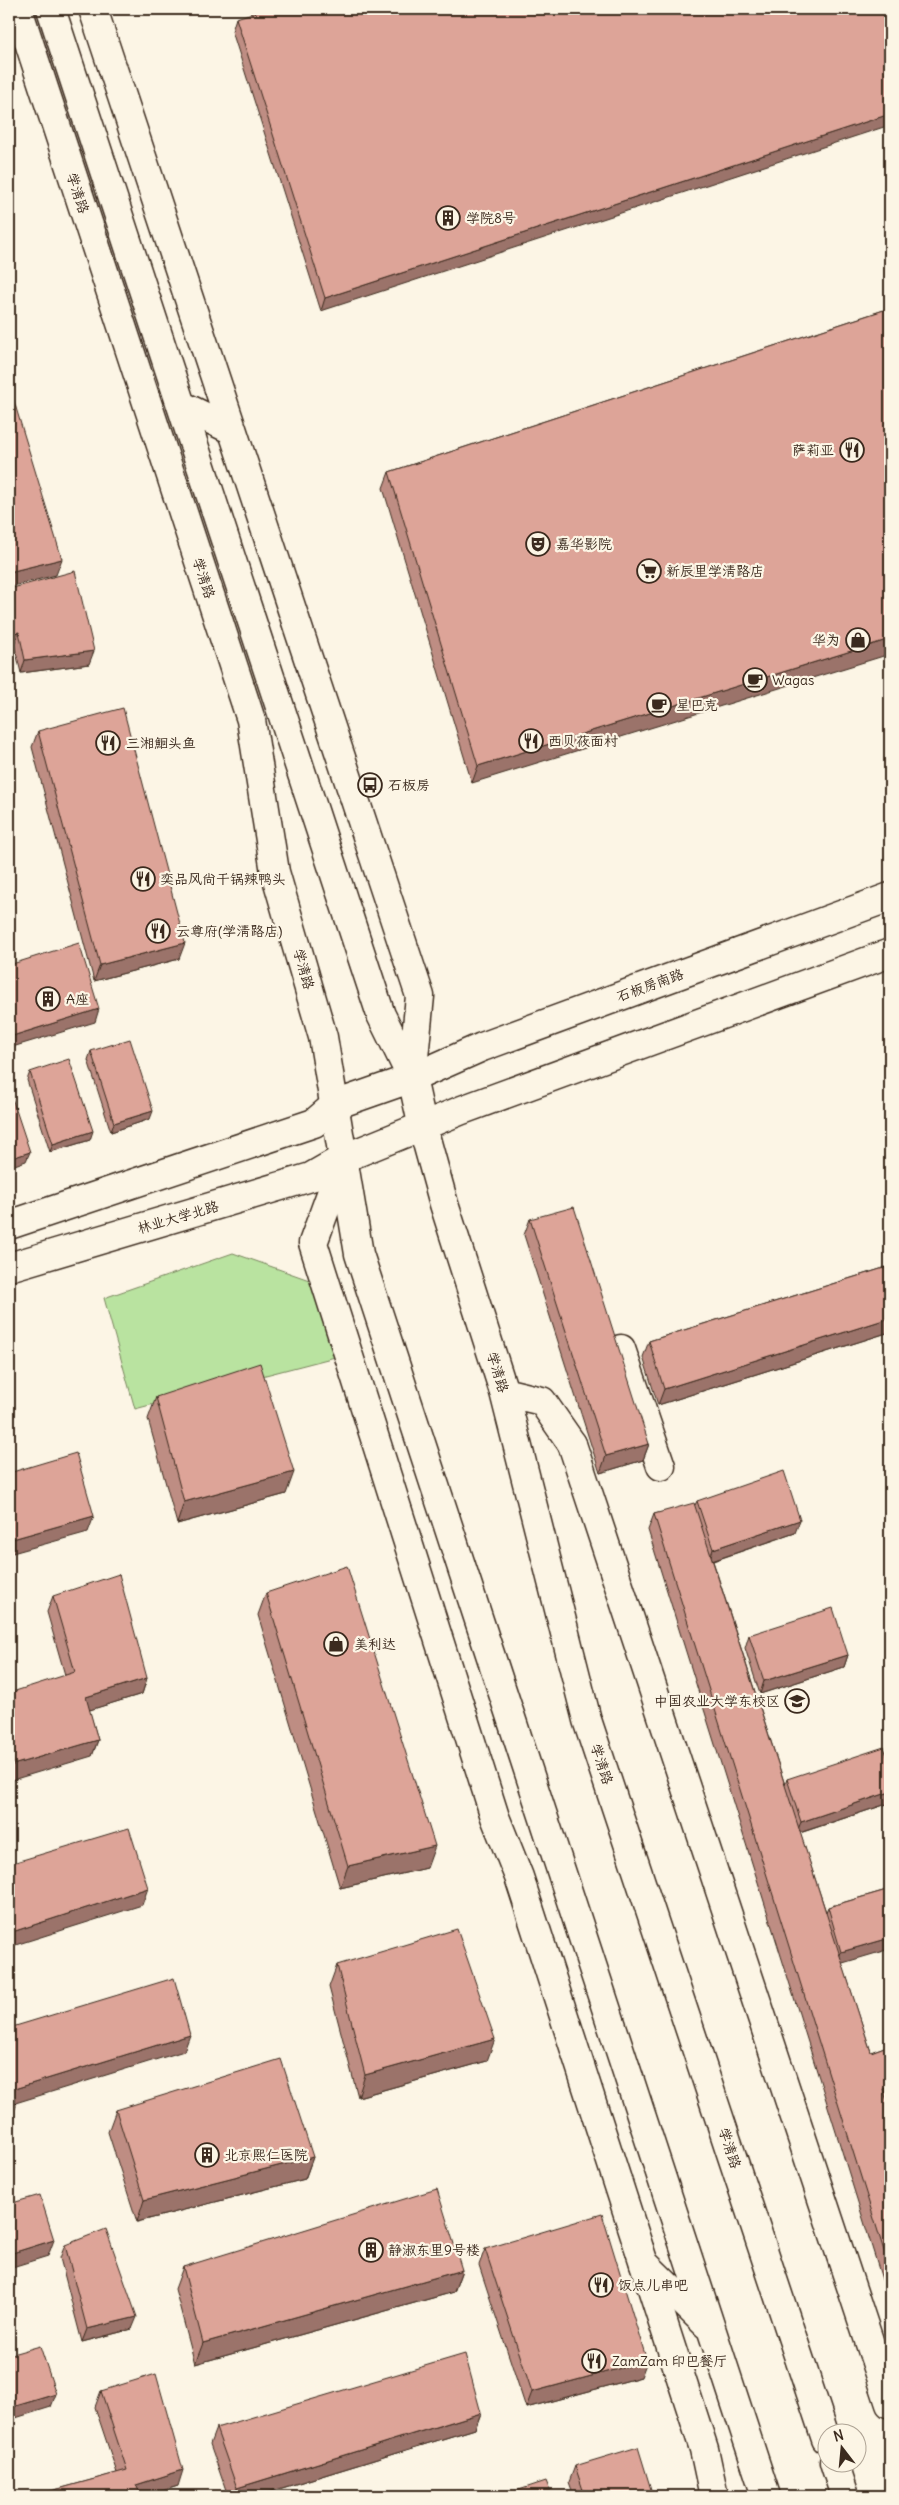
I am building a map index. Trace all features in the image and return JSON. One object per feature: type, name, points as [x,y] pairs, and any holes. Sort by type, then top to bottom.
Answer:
[{"type":"main road","name":"学清路","points":[[18,9],[251,720],[275,872],[323,1037],[359,1254],[766,2496]]},
{"type":"main road","name":"学清路","points":[[51,9],[183,406],[381,1014],[412,1078],[423,1128],[504,1392],[587,1720],[820,2422]]},
{"type":"main road","name":"学清路","points":[[93,9],[420,996],[412,1078]]},
{"type":"main road","points":[[183,406],[232,430]]},
{"type":"main road","name":"石板房南路","points":[[335,1105],[412,1078],[492,1044],[890,897]]},
{"type":"main road","points":[[423,1128],[462,1110],[890,953]]},
{"type":"main road","points":[[9,1225],[314,1123],[335,1105]]},
{"type":"main road","name":"林业大学北路","points":[[9,1267],[311,1177],[344,1158],[423,1128]]},
{"type":"main road","name":"学清路","points":[[344,1158],[313,1244],[495,1817],[519,1877],[704,2449],[714,2496]]},
{"type":"main road","points":[[622,1349],[660,1466]]},
{"type":"main road","points":[[504,1392],[542,1401],[572,1444],[890,2404]]},
{"type":"main road","points":[[644,2263],[710,2328]]},
{"type":"main road","points":[[838,2472],[846,2496]]},
{"type":"green space","points":[[233,1253],[312,1281],[339,1356],[135,1409],[104,1298]]},
{"type":"building","name":"学院8号","points":[[266,9],[890,9],[890,114],[325,298],[236,18]]},
{"type":"building","name":"新辰里学清路店","points":[[890,308],[890,639],[478,766],[389,472]]},
{"type":"building","points":[[9,385],[62,559],[9,572]]},
{"type":"building","points":[[75,571],[94,651],[25,660],[19,632],[9,634],[9,589]]},
{"type":"building","points":[[123,708],[185,943],[100,965],[38,731]]},
{"type":"building","name":"A座","points":[[79,943],[99,1009],[9,1037],[9,965]]},
{"type":"building","points":[[130,1039],[153,1111],[114,1123],[91,1051]]},
{"type":"building","points":[[69,1059],[93,1131],[53,1144],[30,1072]]},
{"type":"building","points":[[9,1089],[30,1152],[9,1159]]},
{"type":"building","points":[[574,1207],[649,1444],[606,1456],[530,1219]]},
{"type":"building","points":[[890,1266],[890,1318],[664,1389],[649,1341]]},
{"type":"building","points":[[260,1363],[294,1472],[184,1502],[156,1397]]},
{"type":"building","points":[[76,1453],[94,1516],[9,1540],[9,1473]]},
{"type":"building","points":[[784,1471],[800,1520],[713,1549],[697,1501]]},
{"type":"building","points":[[694,1503],[871,2052],[890,2045],[890,2087],[883,2089],[890,2110],[890,2270],[654,1514]]},
{"type":"building","points":[[347,1566],[435,1846],[348,1866],[266,1593]]},
{"type":"building","points":[[119,1574],[147,1678],[86,1697],[98,1740],[9,1766],[9,1693],[75,1672],[53,1596]]},
{"type":"building","points":[[833,1608],[848,1655],[764,1681],[749,1635]]},
{"type":"building","points":[[884,1747],[890,1765],[890,1792],[801,1822],[787,1779]]},
{"type":"building","points":[[129,1828],[148,1888],[9,1933],[9,1864]]},
{"type":"building","points":[[890,1889],[890,1938],[841,1952],[828,1907]]},
{"type":"building","points":[[457,1929],[495,2039],[365,2075],[337,1965]]},
{"type":"building","points":[[174,1978],[190,2035],[11,2090],[16,2106],[9,2108],[9,2028]]},
{"type":"building","name":"北京熙仁医院","points":[[281,2059],[313,2157],[144,2200],[116,2110]]},
{"type":"building","name":"静淑东里9号楼","points":[[437,2189],[462,2270],[203,2343],[183,2267]]},
{"type":"building","points":[[40,2195],[54,2240],[9,2254],[9,2204]]},
{"type":"building","points":[[602,2214],[647,2361],[532,2392],[485,2249]]},
{"type":"building","points":[[106,2229],[137,2317],[87,2329],[65,2245]]},
{"type":"building","points":[[40,2346],[56,2394],[9,2408],[9,2355]]},
{"type":"building","points":[[465,2354],[481,2413],[237,2488],[216,2428]]},
{"type":"building","points":[[156,2374],[183,2470],[136,2485],[142,2496],[33,2496],[127,2470],[101,2391]]},
{"type":"building","points":[[638,2447],[653,2496],[585,2496],[575,2466]]},
{"type":"building","points":[[546,2481],[552,2496],[501,2496]]},
{"type":"place","name":"学院8号","points":[[448,218]]},
{"type":"place","name":"萨莉亚","points":[[852,450]]},
{"type":"place","name":"嘉华影院","points":[[538,544]]},
{"type":"place","name":"新辰里学清路店","points":[[649,571]]},
{"type":"place","name":"华为","points":[[858,640]]},
{"type":"place","name":"Wagas","points":[[755,680]]},
{"type":"place","name":"星巴克","points":[[659,705]]},
{"type":"place","name":"西贝莜面村","points":[[531,741]]},
{"type":"place","name":"三湘鮰头鱼","points":[[108,743]]},
{"type":"place","name":"石板房","points":[[370,785]]},
{"type":"place","name":"奕品风尚干锅辣鸭头","points":[[143,879]]},
{"type":"place","name":"云尊府(学清路店)","points":[[158,931]]},
{"type":"place","name":"A座","points":[[48,999]]},
{"type":"place","name":"美利达","points":[[336,1644]]},
{"type":"place","name":"中国农业大学东校区","points":[[797,1701]]},
{"type":"place","name":"北京熙仁医院","points":[[207,2155]]},
{"type":"place","name":"静淑东里9号楼","points":[[371,2250]]},
{"type":"place","name":"饭点儿串吧","points":[[601,2285]]},
{"type":"place","name":"ZamZam 印巴餐厅","points":[[594,2361]]}]
